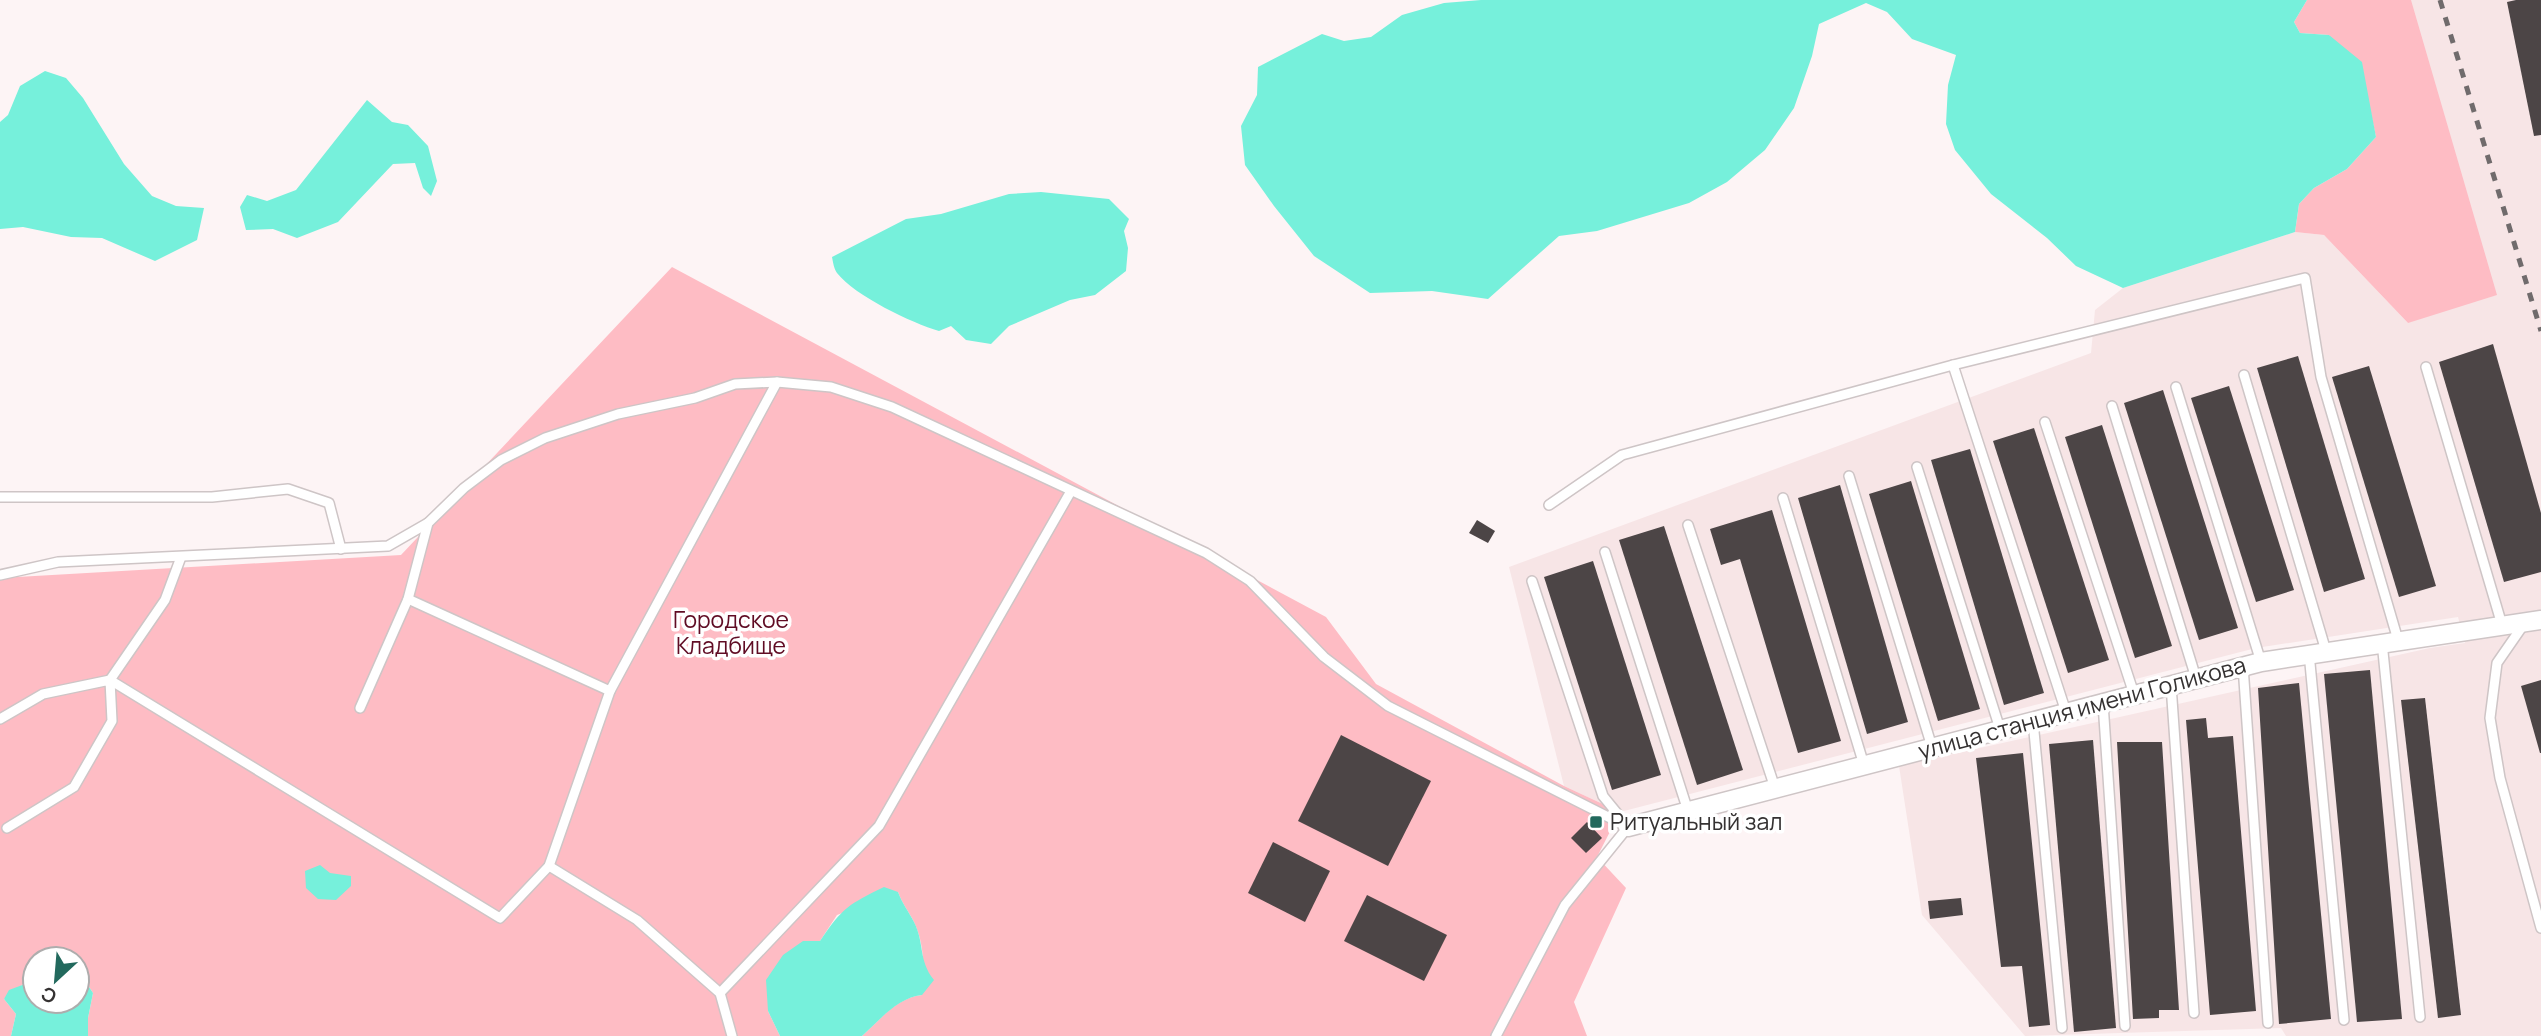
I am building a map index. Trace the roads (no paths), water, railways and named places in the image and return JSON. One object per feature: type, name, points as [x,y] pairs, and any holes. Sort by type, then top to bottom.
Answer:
[{"type":"street","name":"улица станция имени Голикова","points":[[1628,827],[2243,666],[2317,652],[2533,621]]},
{"type":"lane","points":[[1549,505],[1622,455],[1953,365],[2305,278],[2320,377],[2390,641],[2420,1017]]},
{"type":"lane","points":[[1953,365],[2066,712]]},
{"type":"lane","points":[[2426,367],[2502,625]]},
{"type":"lane","points":[[2244,375],[2317,652],[2344,1020]]},
{"type":"lane","points":[[0,719],[43,694],[110,680],[500,918],[550,866],[610,691],[777,382]]},
{"type":"lane","points":[[0,575],[58,562],[388,546],[428,523],[464,488],[501,460],[545,438],[618,414],[695,398],[735,384],[777,382],[831,387],[892,407],[1206,553],[1250,581],[1324,657],[1388,706],[1628,827]]},
{"type":"lane","points":[[2176,387],[2261,662]]},
{"type":"lane","points":[[2112,406],[2196,678]]},
{"type":"lane","points":[[2045,422],[2134,694]]},
{"type":"lane","points":[[1917,467],[2000,730]]},
{"type":"lane","points":[[1849,476],[1932,747]]},
{"type":"lane","points":[[0,497],[212,497],[288,489],[329,503],[341,549]]},
{"type":"lane","points":[[720,993],[879,826],[1072,491]]},
{"type":"lane","points":[[1783,498],[1864,765]]},
{"type":"lane","points":[[360,708],[408,599],[428,523]]},
{"type":"lane","points":[[1688,525],[1774,788]]},
{"type":"lane","points":[[1605,552],[1688,811]]},
{"type":"lane","points":[[8,828],[74,787],[112,721],[110,680],[165,600],[181,556]]},
{"type":"lane","points":[[1532,581],[1603,796],[1628,827]]},
{"type":"lane","points":[[408,599],[610,691]]},
{"type":"lane","points":[[2533,621],[2497,663],[2490,718],[2500,778],[2541,928]]},
{"type":"lane","points":[[2243,666],[2268,1023]]},
{"type":"lane","points":[[2171,685],[2194,1013]]},
{"type":"lane","points":[[2103,703],[2125,1026]]},
{"type":"lane","points":[[2034,721],[2062,1028]]},
{"type":"lane","points":[[1496,1036],[1565,905],[1628,827]]},
{"type":"lane","points":[[550,866],[636,920],[720,993],[732,1036]]},
{"type":"railway","points":[[2440,0],[2541,331]]},
{"type":"place","name":"Ритуальный зал","points":[[1596,822]]},
{"type":"park label","name":"Городское Кладбище","points":[[731,633]]}]
